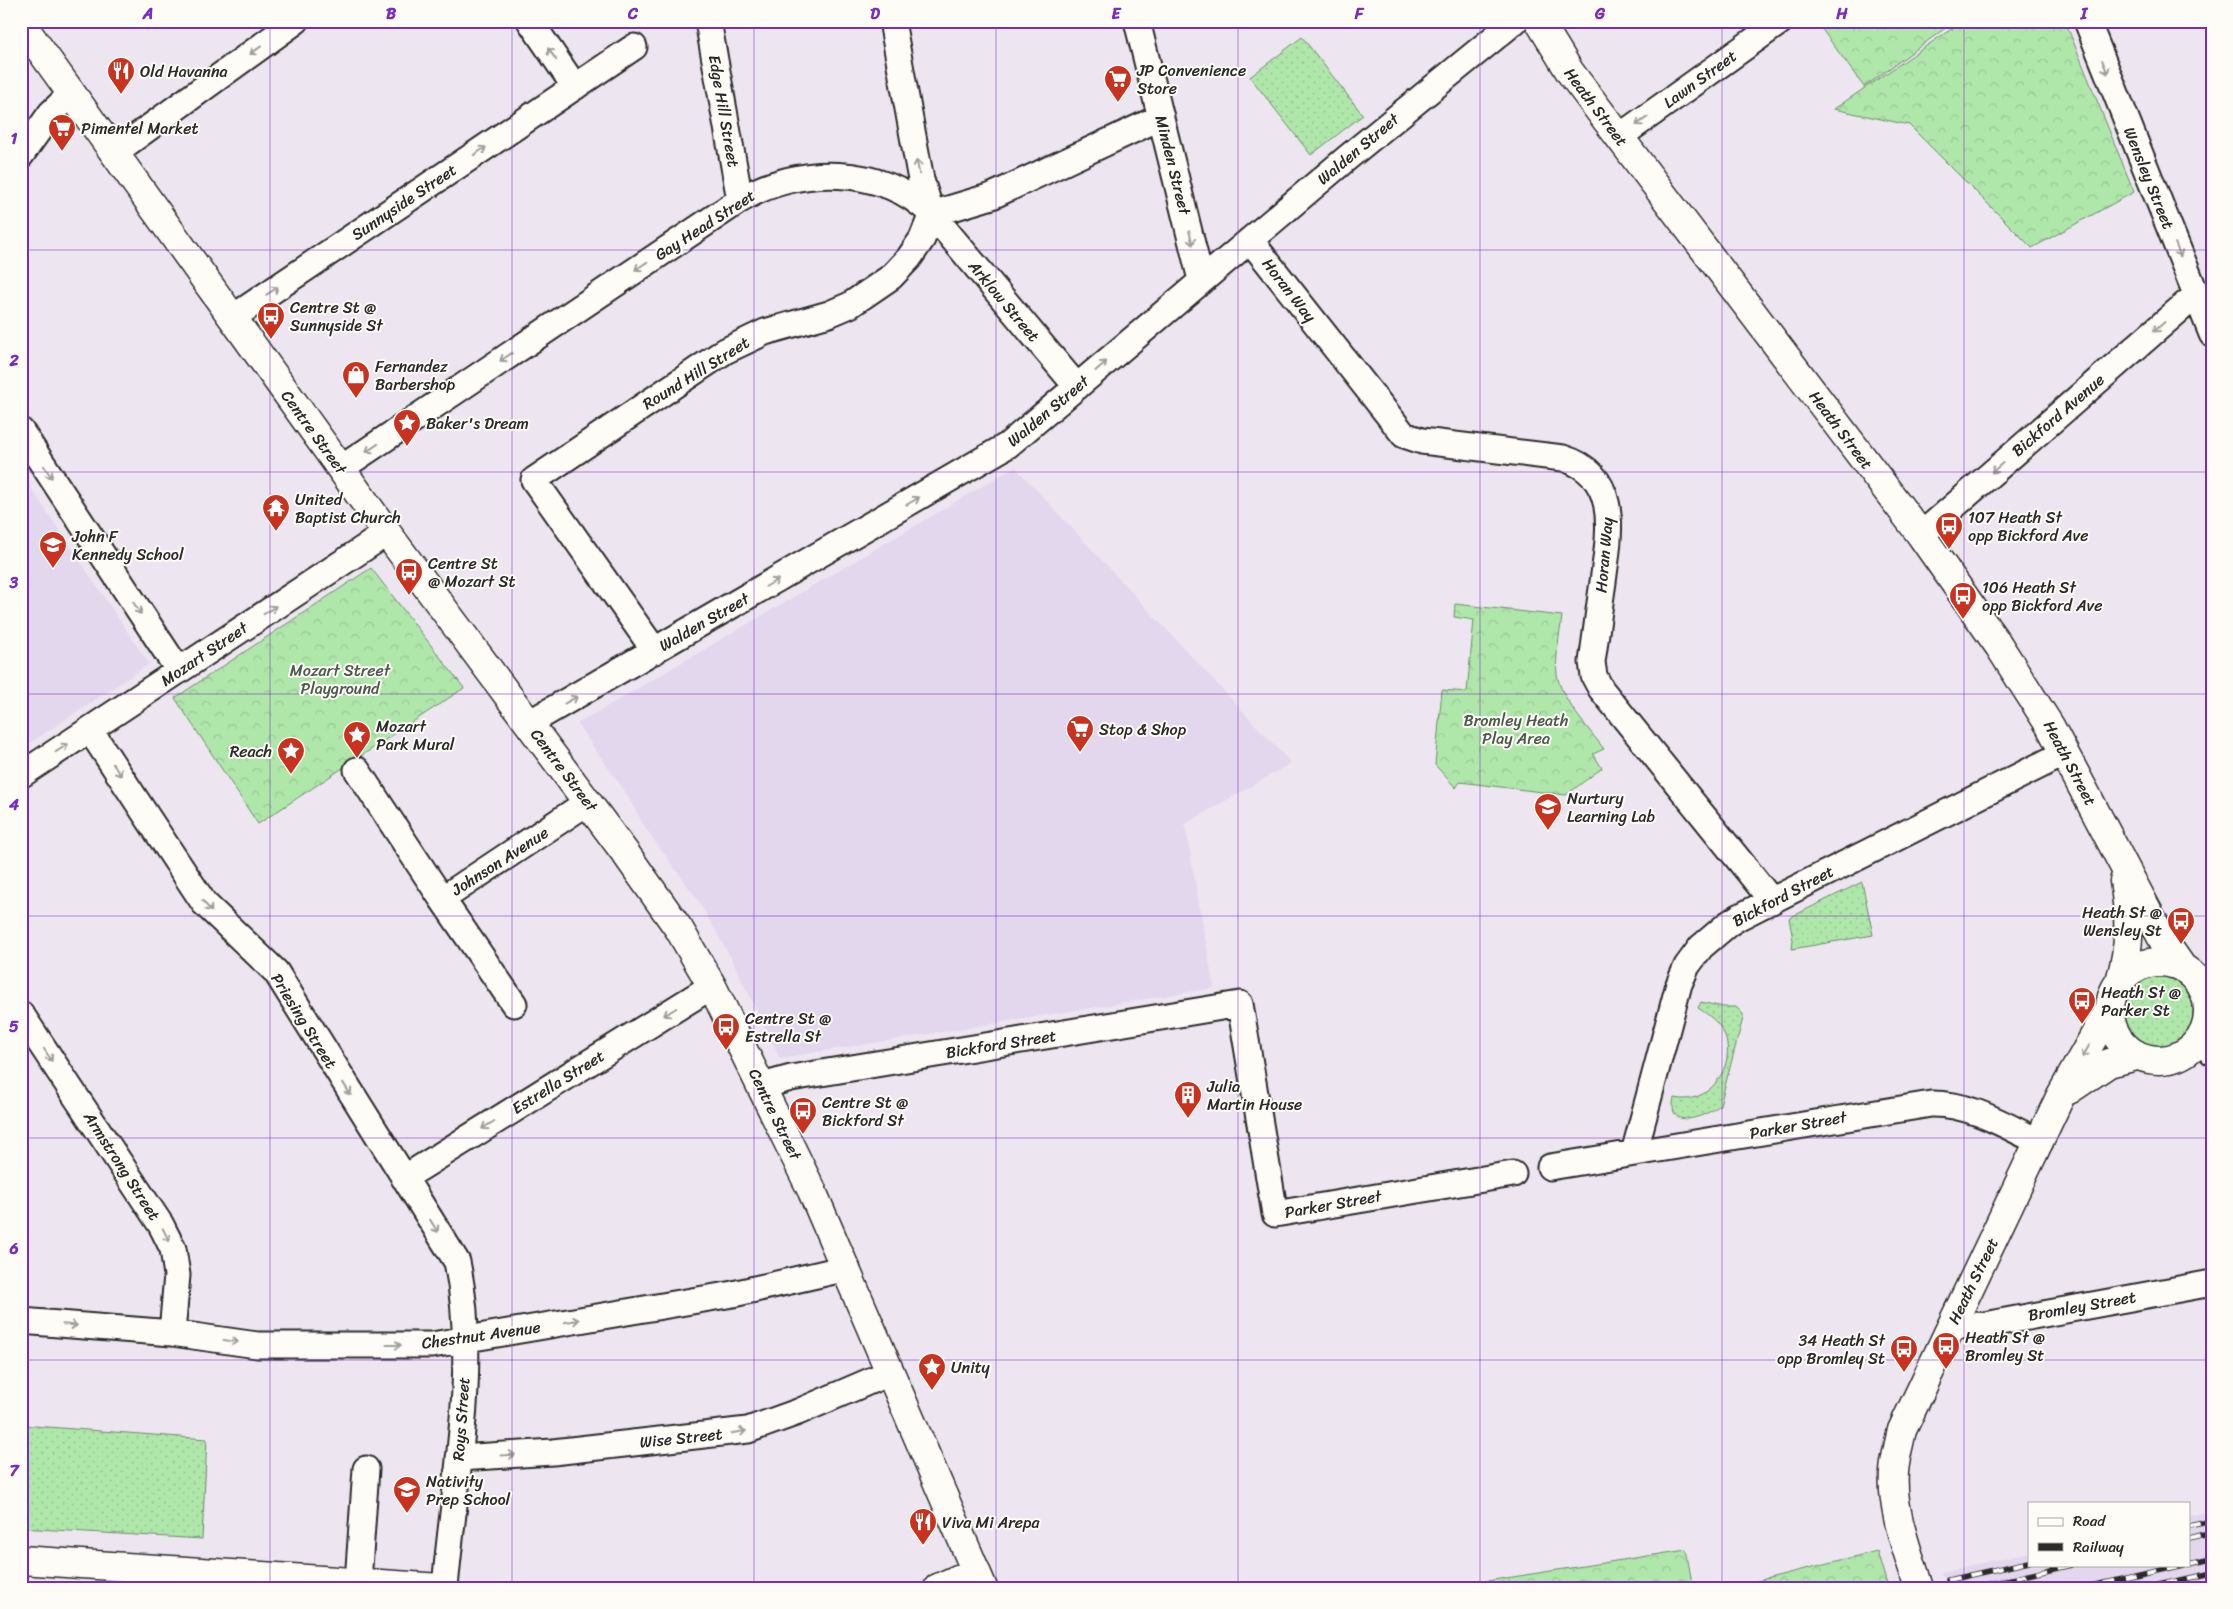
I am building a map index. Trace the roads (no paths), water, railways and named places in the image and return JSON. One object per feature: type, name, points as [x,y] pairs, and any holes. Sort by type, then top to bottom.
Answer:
[{"type":"main road","name":"Heath Street","points":[[1539,21],[1570,72],[1921,535],[2009,661],[2065,753],[2166,946],[2182,968]]},
{"type":"main road","name":"Centre Street","points":[[21,23],[387,534],[588,802],[674,922],[712,986],[762,1086],[847,1268],[979,1579]]},
{"type":"main road","name":"Heath Street","points":[[2119,855],[2130,927],[2126,958],[2120,981]]},
{"type":"main road","points":[[2158,962],[2182,968],[2207,986],[2209,1010],[2208,1040],[2179,1057],[2166,1061],[2151,1060],[2137,1056],[2125,1048],[2116,1036],[2111,1022],[2110,1008],[2113,994],[2120,981],[2131,970],[2144,964],[2158,962]]},
{"type":"main road","name":"Heath Street","points":[[1919,1588],[1897,1510],[1894,1470],[1902,1430],[2061,1095],[2110,1008]]},
{"type":"main road","points":[[2061,1095],[2109,1063],[2137,1056]]},
{"type":"main road","points":[[21,1560],[441,1588]]},
{"type":"main road","points":[[938,1588],[979,1579]]},
{"type":"street","points":[[114,153],[296,21]]},
{"type":"street","points":[[530,21],[576,87]]},
{"type":"street","name":"Edge Hill Street","points":[[708,21],[740,200]]},
{"type":"street","points":[[892,21],[921,180],[932,214],[992,196],[1161,117]]},
{"type":"street","name":"Minden Street","points":[[1137,21],[1201,280]]},
{"type":"street","name":"Walden Street","points":[[529,724],[999,451],[1077,388],[1201,280],[1515,21]]},
{"type":"street","name":"Lawn Street","points":[[1619,138],[1781,21]]},
{"type":"street","name":"Wensley Street","points":[[2087,21],[2212,334]]},
{"type":"street","name":"Sunnyside Street","points":[[232,318],[634,47]]},
{"type":"street","points":[[21,155],[51,113],[71,94]]},
{"type":"street","name":"Gay Head Street","points":[[340,469],[740,200],[758,190],[791,180],[814,176],[850,177],[898,189],[917,200],[932,214]]},
{"type":"street","name":"Arklow Street","points":[[932,214],[1077,388]]},
{"type":"street","name":"Round Hill Street","points":[[655,651],[534,480],[698,368],[738,344],[779,327],[839,310],[861,300],[891,277],[908,258],[922,239],[932,214]]},
{"type":"street","name":"Horan Way","points":[[1250,240],[1404,435],[1422,441],[1563,458],[1580,464],[1594,478],[1605,498],[1610,529],[1592,662],[1594,676],[1601,689],[1772,901]]},
{"type":"street","name":"Bickford Avenue","points":[[1921,535],[2196,295]]},
{"type":"street","points":[[21,431],[179,671]]},
{"type":"street","name":"Mozart Street","points":[[21,775],[387,534]]},
{"type":"street","name":"Priesing Street","points":[[90,730],[204,903],[276,972],[404,1178],[456,1262],[464,1295],[467,1339]]},
{"type":"street","name":"Bickford Street","points":[[1634,1153],[1676,992],[1683,975],[1694,957],[1708,940],[1734,921],[1772,901],[2065,753]]},
{"type":"street","name":"Johnson Avenue","points":[[357,770],[442,899],[588,802]]},
{"type":"street","points":[[442,899],[514,1004]]},
{"type":"street","name":"Estrella Street","points":[[404,1178],[712,986]]},
{"type":"street","name":"Bickford Street","points":[[762,1086],[791,1078],[1240,1004]]},
{"type":"street","name":"Parker Street","points":[[1240,1004],[1275,1214],[1512,1174]]},
{"type":"street","name":"Armstrong Street","points":[[21,1014],[161,1225],[173,1249],[177,1275],[172,1333]]},
{"type":"street","name":"Parker Street","points":[[1550,1167],[1895,1108],[1937,1104],[1965,1108],[2040,1142]]},
{"type":"street","name":"Chestnut Avenue","points":[[21,1321],[172,1333],[257,1345],[432,1345],[733,1294],[847,1268]]},
{"type":"street","name":"Bromley Street","points":[[1952,1326],[1984,1324],[2212,1283]]},
{"type":"street","name":"Roys Street","points":[[445,1588],[459,1458],[467,1339]]},
{"type":"street","name":"Wise Street","points":[[459,1458],[553,1452],[748,1430],[798,1412],[892,1372]]},
{"type":"street","points":[[358,1582],[366,1468]]},
{"type":"railway","points":[[2190,1526],[2212,1521]]},
{"type":"railway","points":[[2190,1539],[2212,1533]]},
{"type":"railway","points":[[2190,1564],[2212,1559]]},
{"type":"railway","points":[[1948,1580],[2028,1562]]},
{"type":"railway","points":[[1972,1588],[2067,1566]]},
{"type":"railway","points":[[2082,1588],[2180,1566]]},
{"type":"railway","points":[[2145,1588],[2212,1573]]},
{"type":"railway","points":[[2206,1588],[2212,1587]]},
{"type":"place","name":"Old Havanna","points":[[121,95]]},
{"type":"place","name":"JP Convenience Store","points":[[1118,103]]},
{"type":"place","name":"Pimentel Market","points":[[62,152]]},
{"type":"place","name":"Centre St @ Sunnyside St","points":[[271,340]]},
{"type":"place","name":"Fernandez Barbershop","points":[[356,399]]},
{"type":"place","name":"Baker's Dream","points":[[407,447]]},
{"type":"place","name":"United Baptist Church","points":[[276,532]]},
{"type":"place","name":"107 Heath St opp Bickford Ave","points":[[1949,550]]},
{"type":"place","name":"John F Kennedy School","points":[[53,569]]},
{"type":"place","name":"Centre St @ Mozart St","points":[[409,596]]},
{"type":"place","name":"106 Heath St opp Bickford Ave","points":[[1963,620]]},
{"type":"place","name":"Stop & Shop","points":[[1080,753]]},
{"type":"place","name":"Mozart Park Mural","points":[[357,759]]},
{"type":"place","name":"Reach","points":[[291,775]]},
{"type":"place","name":"Nurtury Learning Lab","points":[[1548,831]]},
{"type":"place","name":"Heath St @ Wensley St","points":[[2181,945]]},
{"type":"place","name":"Heath St @ Parker St","points":[[2082,1025]]},
{"type":"place","name":"Centre St @ Estrella St","points":[[726,1051]]},
{"type":"place","name":"Julia Martin House","points":[[1188,1119]]},
{"type":"place","name":"Centre St @ Bickford St","points":[[803,1135]]},
{"type":"place","name":"Heath St @ Bromley St","points":[[1946,1370]]},
{"type":"place","name":"34 Heath St opp Bromley St","points":[[1904,1373]]},
{"type":"place","name":"Unity","points":[[932,1391]]},
{"type":"place","name":"Nativity Prep School","points":[[407,1514]]},
{"type":"place","name":"Viva Mi Arepa","points":[[923,1546]]},
{"type":"park label","name":"Mozart Street Playground","points":[[340,679]]},
{"type":"park label","name":"Bromley Heath Play Area","points":[[1516,729]]}]
